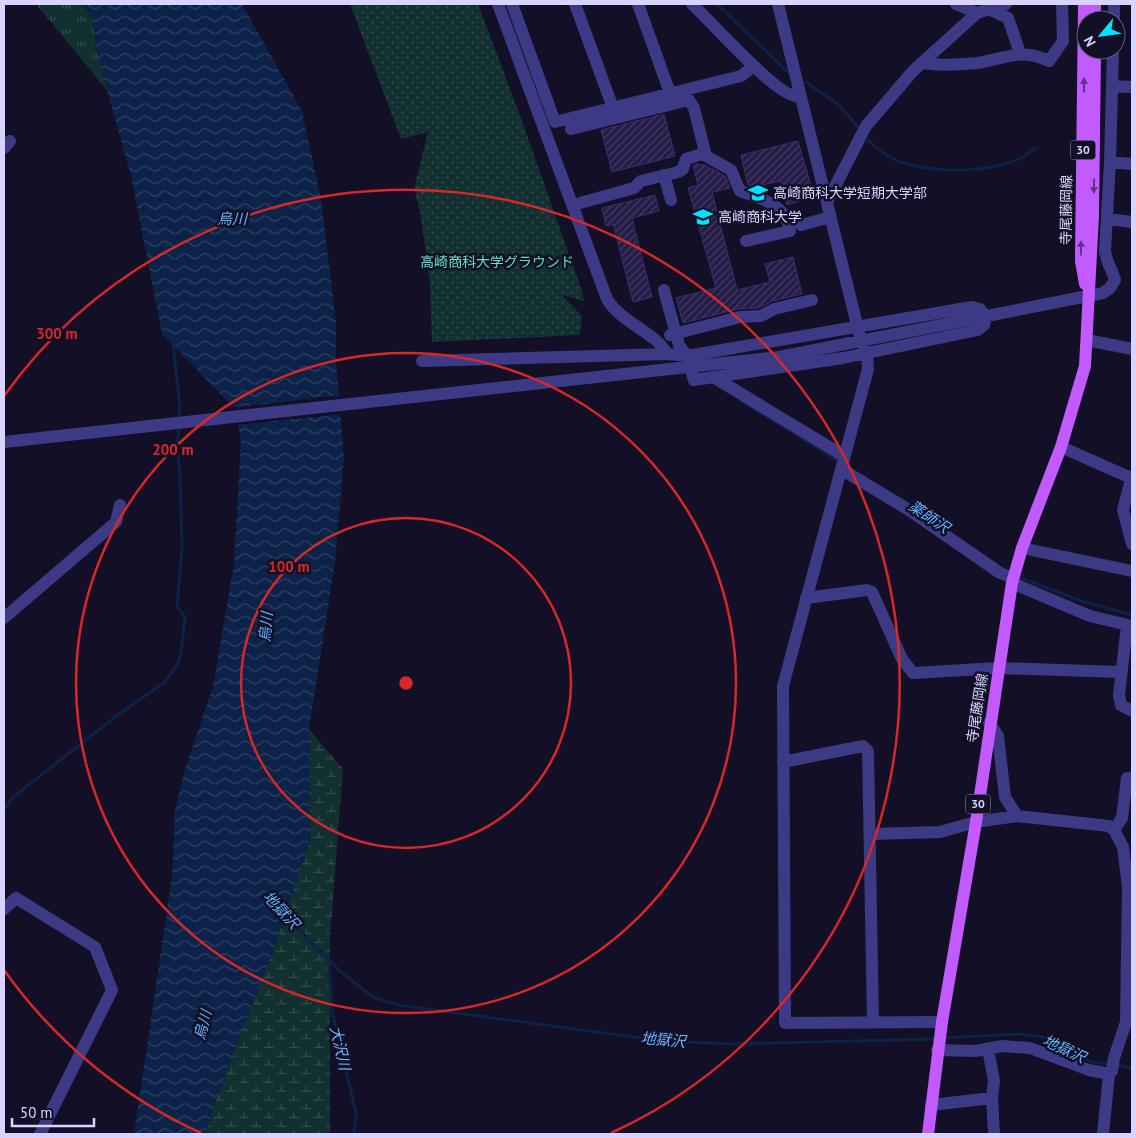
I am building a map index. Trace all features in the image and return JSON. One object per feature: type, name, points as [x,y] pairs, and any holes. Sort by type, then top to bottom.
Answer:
[{"type":"main road","name":"寺尾藤岡線","points":[[928,1134],[941,1026],[976,822],[989,723],[1013,581],[1022,548],[1061,448],[1081,385],[1087,340],[1087,296],[1081,261],[1084,4]]},
{"type":"main road","name":"寺尾藤岡線","points":[[1087,296],[1090,280],[1093,216],[1095,60]]},
{"type":"street","points":[[498,4],[607,299],[616,312],[660,346],[667,354]]},
{"type":"street","points":[[512,4],[555,122],[742,76],[754,66]]},
{"type":"street","points":[[575,4],[613,108]]},
{"type":"street","points":[[638,4],[670,93]]},
{"type":"street","points":[[692,4],[785,94],[795,97],[799,96]]},
{"type":"street","points":[[778,4],[799,96],[864,347],[868,369],[783,686],[784,1023],[873,1022],[941,1026]]},
{"type":"street","points":[[956,4],[1008,18],[1020,53]]},
{"type":"street","points":[[827,202],[866,126],[922,64],[983,11],[1006,4]]},
{"type":"street","points":[[922,64],[943,66],[961,64],[1020,53],[1034,54],[1049,61],[1063,41],[1062,4]]},
{"type":"street","points":[[664,290],[675,338],[689,361],[694,380],[715,378],[864,347],[986,317],[1103,293],[1110,288],[1115,280],[1113,272],[1106,261],[1113,60]]},
{"type":"street","points":[[1112,86],[1132,87]]},
{"type":"street","points":[[571,129],[689,100],[694,108],[704,153],[709,159],[732,170],[740,191],[769,200],[786,219],[790,231],[746,241]]},
{"type":"street","points":[[580,204],[634,188],[641,181],[678,172],[682,169],[686,159],[704,153]]},
{"type":"street","points":[[1110,162],[1132,164]]},
{"type":"street","points":[[664,175],[671,200]]},
{"type":"street","points":[[801,226],[831,217]]},
{"type":"street","points":[[1108,219],[1132,222]]},
{"type":"street","points":[[675,338],[740,317],[761,316],[774,309],[812,300]]},
{"type":"street","points":[[4,442],[452,393],[689,361],[972,307],[980,309],[986,317]]},
{"type":"street","points":[[1087,340],[1132,349]]},
{"type":"street","points":[[422,361],[667,354],[689,361],[779,357],[864,347]]},
{"type":"street","points":[[715,378],[843,462],[1013,581],[1090,616],[1130,626],[1120,672],[1119,695],[1121,705],[1132,711]]},
{"type":"street","points":[[1061,448],[1132,478],[1123,510],[1132,544]]},
{"type":"street","points":[[4,618],[116,522],[120,505]]},
{"type":"street","points":[[1022,548],[1132,568]]},
{"type":"street","points":[[806,598],[867,590],[875,595],[902,658],[913,673],[998,668],[1120,672]]},
{"type":"street","points":[[989,723],[998,736],[1005,797],[1017,816]]},
{"type":"street","points":[[783,762],[863,746],[868,751],[873,1022]]},
{"type":"street","points":[[1114,830],[1122,818],[1127,778],[1132,778]]},
{"type":"street","points":[[871,834],[940,832],[976,822],[1017,816],[1109,826],[1114,830],[1123,847],[1128,887],[1126,1022],[1111,1068],[1103,1134]]},
{"type":"street","points":[[4,909],[16,898],[95,947],[112,990],[40,1134]]},
{"type":"street","points":[[938,1048],[975,1051],[1002,1046],[1030,1048],[1089,1070],[1111,1068]]},
{"type":"street","points":[[988,1049],[994,1081],[992,1098],[994,1134]]},
{"type":"street","points":[[931,1105],[992,1098]]},
{"type":"green space","points":[[36,4],[82,4],[93,19],[96,50],[111,95]]},
{"type":"green space","name":"高崎商科大学グラウンド","points":[[350,4],[478,4],[581,288],[584,301],[562,295],[582,316],[580,335],[432,342],[430,284],[421,217],[414,188],[428,132],[401,139]]},
{"type":"green space","points":[[309,729],[343,769],[330,936],[330,1134],[206,1134],[212,1110],[273,951],[310,840]]},
{"type":"water","name":"烏川","points":[[82,4],[242,4],[302,111],[321,199],[336,322],[336,363],[344,458],[335,562],[309,729],[310,840],[273,951],[212,1110],[206,1134],[134,1134],[172,877],[175,810],[185,769],[213,687],[234,564],[241,439],[234,408],[162,334],[131,176],[96,50],[93,19]]},
{"type":"pier","points":[[341,395],[343,414],[235,425],[230,408]]},
{"type":"building","points":[[664,114],[675,156],[612,172],[601,130]]},
{"type":"building","points":[[798,141],[814,197],[787,205],[780,181],[754,187],[748,185],[741,155]]},
{"type":"building","points":[[693,165],[705,165],[725,176],[730,188],[712,192],[737,290],[770,282],[765,264],[793,257],[802,294],[772,301],[759,308],[738,309],[683,323],[676,298],[716,288],[688,188],[698,185]]},
{"type":"building","points":[[655,195],[659,211],[632,218],[652,297],[633,302],[613,224],[606,226],[602,208]]},
{"type":"waterway","points":[[717,4],[789,73]]},
{"type":"waterway","points":[[806,82],[839,105],[858,127]]},
{"type":"waterway","points":[[868,140],[885,154],[899,162],[918,167],[953,170],[991,167],[1008,163],[1023,157],[1035,148]]},
{"type":"waterway","points":[[173,345],[180,407],[179,418]]},
{"type":"waterway","name":"薬師沢","points":[[740,400],[837,460]]},
{"type":"waterway","points":[[4,809],[13,797],[123,711],[165,682],[178,663],[185,617],[177,606],[182,547],[180,472],[177,448],[179,427]]},
{"type":"waterway","name":"薬師沢","points":[[1021,578],[1084,602],[1132,615]]},
{"type":"waterway","name":"地獄沢","points":[[282,912],[340,971],[373,997],[398,1005],[663,1041],[735,1044],[936,1039]]},
{"type":"waterway","name":"大沢川","points":[[329,961],[332,1011],[356,1113],[354,1134]]},
{"type":"waterway","name":"地獄沢","points":[[942,1038],[1019,1034],[1043,1037],[1091,1062],[1109,1064]]},
{"type":"waterway","name":"地獄沢","points":[[1116,1065],[1132,1068]]},
{"type":"place","name":"高崎商科大学短期大学部","points":[[758,193]]},
{"type":"place","name":"高崎商科大学","points":[[703,217]]}]
